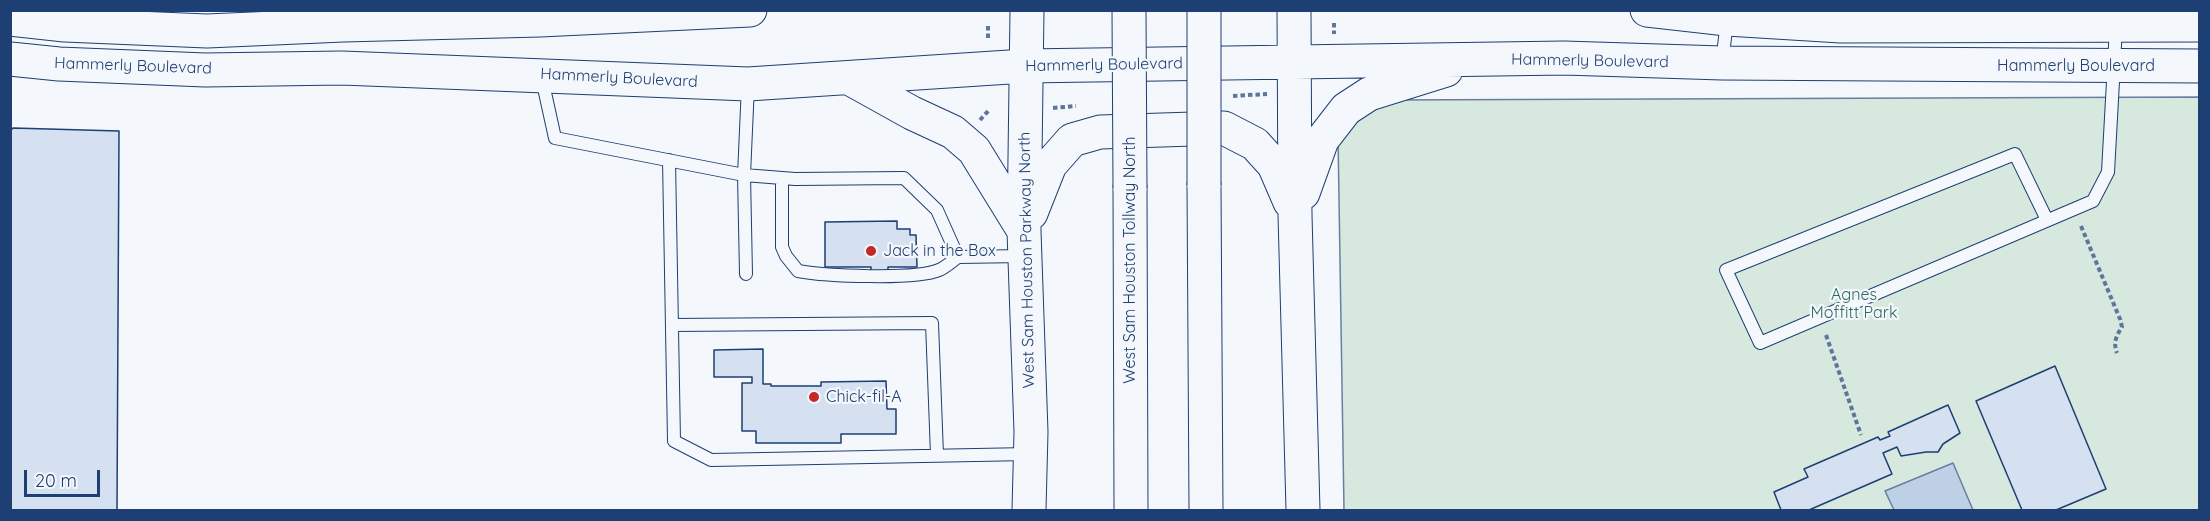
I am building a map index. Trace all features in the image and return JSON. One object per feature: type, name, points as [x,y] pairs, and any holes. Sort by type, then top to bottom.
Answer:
[{"type":"main road","points":[[10,19],[65,25],[343,25],[540,20],[750,10]]},
{"type":"main road","name":"West Sam Houston Parkway North","points":[[1027,10],[1025,244],[1030,454],[1029,510]]},
{"type":"main road","name":"West Sam Houston Tollway North","points":[[1128,10],[1131,510]]},
{"type":"main road","points":[[1204,10],[1206,510]]},
{"type":"main road","points":[[1294,10],[1295,215],[1303,510]]},
{"type":"main road","points":[[1647,10],[1841,26],[2117,18],[2199,25]]},
{"type":"main road","name":"Hammerly Boulevard","points":[[10,59],[59,64],[205,70],[342,68],[541,74],[748,84],[1025,66],[1564,58],[1722,63],[2199,66]]},
{"type":"main road","points":[[1295,215],[1322,140],[1346,109],[1369,94],[1479,60]]},
{"type":"main road","points":[[849,78],[912,113],[953,132],[974,150],[1025,244]]},
{"type":"main road","points":[[1025,244],[1050,165],[1072,140],[1100,132],[1224,128],[1255,144],[1274,165],[1295,215]]},
{"type":"lane","points":[[1722,63],[1728,15]]},
{"type":"lane","points":[[2048,220],[2015,154],[1726,270],[1760,343],[2093,201],[2108,172],[2117,18]]},
{"type":"lane","points":[[541,74],[555,138],[744,175],[782,178],[904,178],[937,210],[958,257]]},
{"type":"lane","points":[[746,274],[744,175],[748,84]]},
{"type":"lane","points":[[669,160],[674,441],[711,460],[1030,454]]},
{"type":"lane","points":[[782,178],[782,247],[798,271],[852,275],[919,274],[938,271],[958,257],[1025,244]]},
{"type":"lane","points":[[672,325],[933,323],[937,455]]},
{"type":"path","points":[[1334,23],[1334,36]]},
{"type":"path","points":[[988,26],[988,42]]},
{"type":"path","points":[[990,99],[990,109],[999,109]]},
{"type":"path","points":[[2073,209],[2120,319],[2122,327],[2114,345],[2117,353]]},
{"type":"path","points":[[1820,318],[1861,435]]},
{"type":"green space","name":"Agnes Moffitt Park","points":[[2199,97],[2199,510],[1344,510],[1338,136],[1384,100]]},
{"type":"water","points":[[1953,463],[1973,510],[1894,510],[1885,491]]},
{"type":"building","points":[[13,128],[119,131],[117,510],[10,510],[10,131]]},
{"type":"building","name":"Jack in the Box","points":[[897,221],[897,229],[910,229],[910,235],[916,235],[917,267],[888,267],[888,273],[871,274],[871,267],[825,267],[825,222]]},
{"type":"building","name":"Chick-fil-A","points":[[763,349],[763,384],[821,386],[821,382],[886,381],[887,409],[896,409],[896,434],[841,434],[841,443],[756,443],[756,431],[742,431],[742,383],[752,383],[752,377],[714,377],[714,350]]},
{"type":"building","points":[[2055,366],[2106,489],[2056,510],[2022,510],[1976,401]]},
{"type":"building","points":[[1948,405],[1960,433],[1943,444],[1938,452],[1901,456],[1897,447],[1883,453],[1892,474],[1809,510],[1781,510],[1774,492],[1808,477],[1804,469],[1878,437],[1880,440],[1890,436],[1888,432]]},
{"type":"place","name":"Jack in the Box","points":[[871,251]]},
{"type":"place","name":"Chick-fil-A","points":[[814,397]]}]
